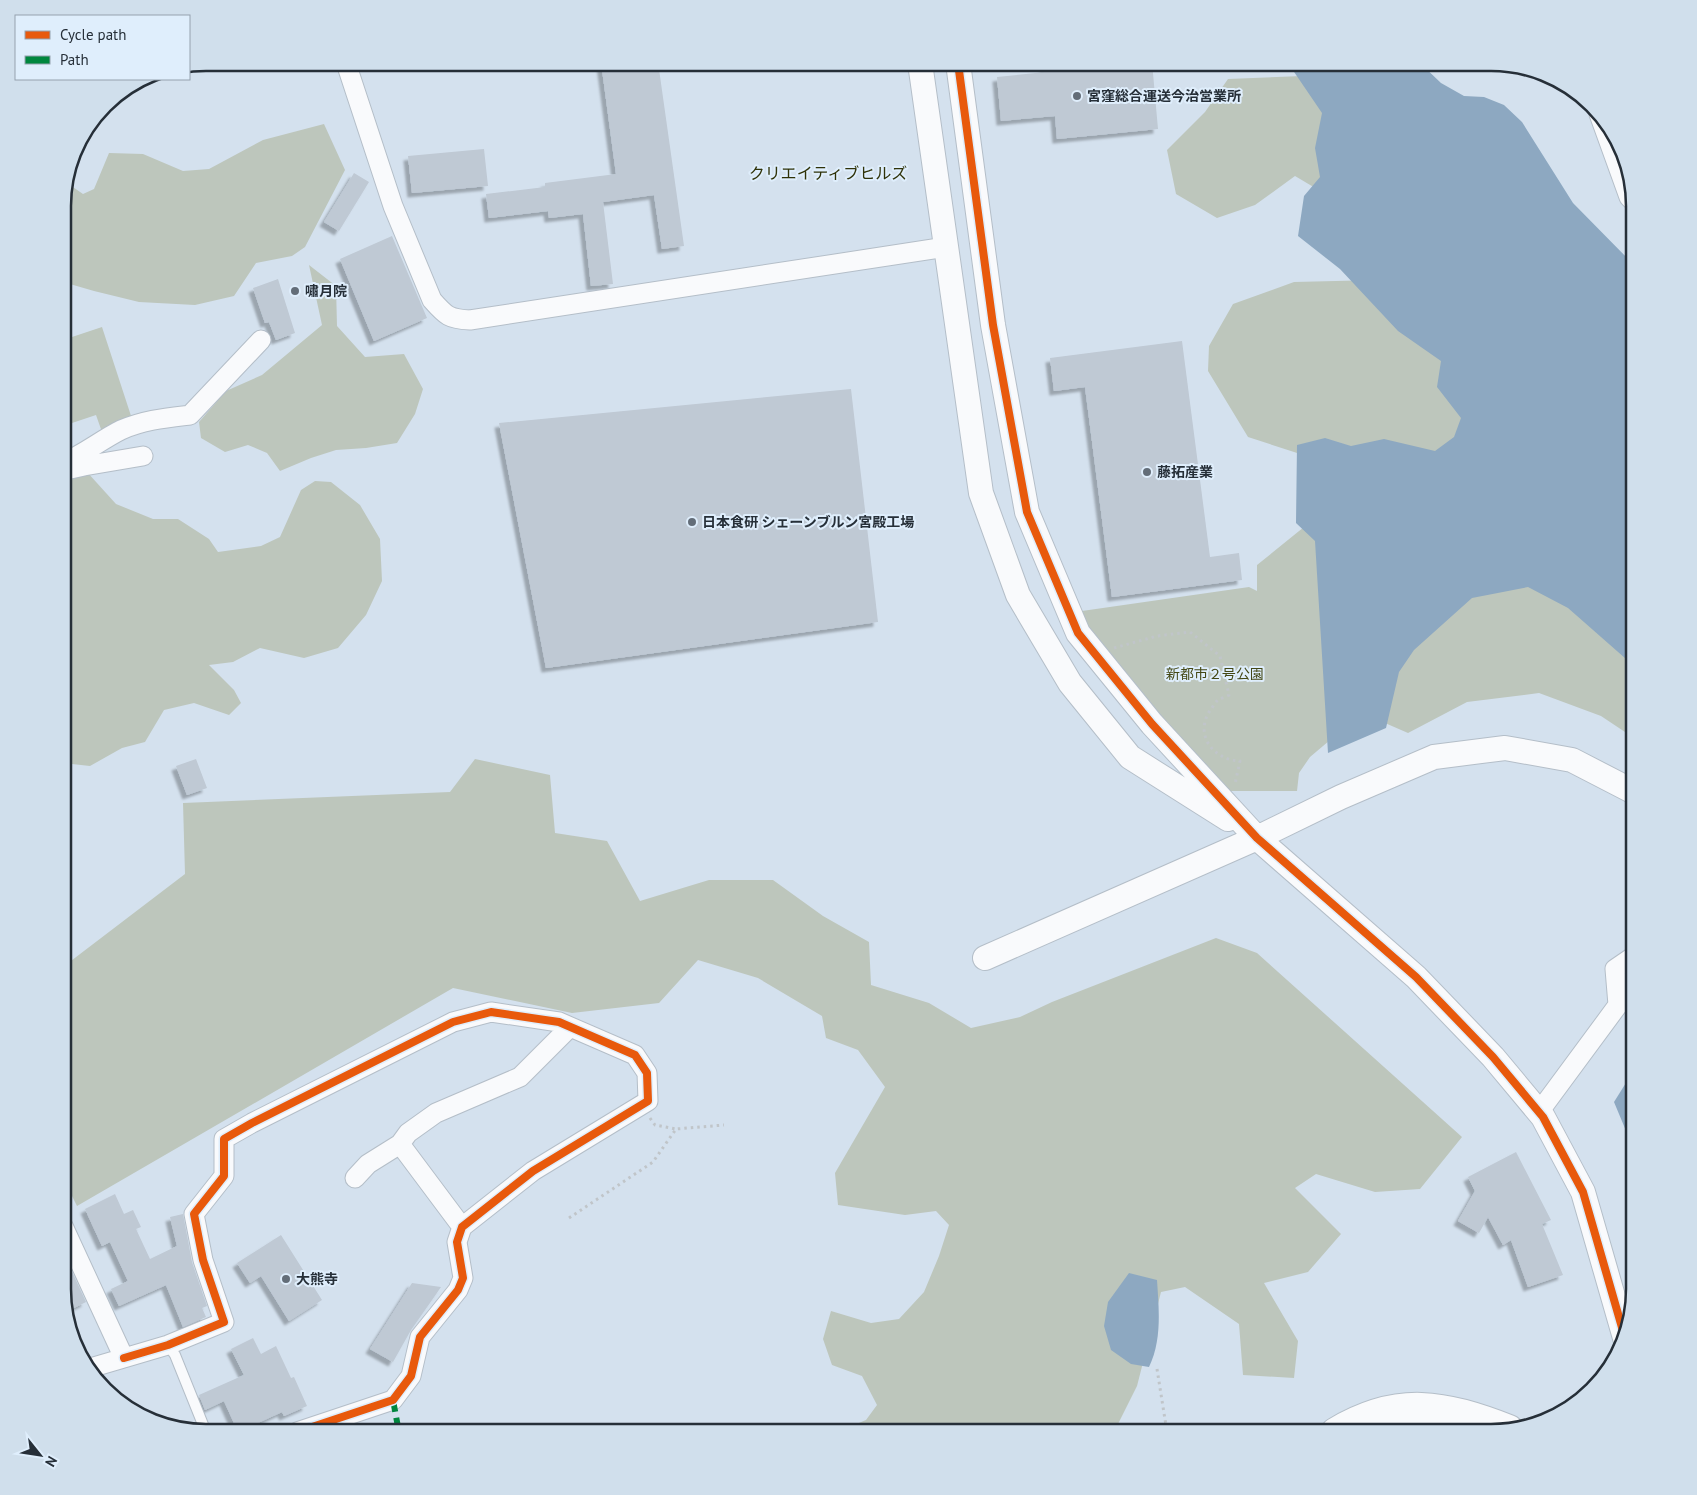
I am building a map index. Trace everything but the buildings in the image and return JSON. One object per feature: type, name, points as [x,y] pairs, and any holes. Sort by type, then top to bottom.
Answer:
[{"type":"highway","points":[[1350,1424],[1386,1410],[1428,1406],[1458,1411],[1494,1424]]},
{"type":"street","points":[[921,71],[981,493],[1018,595],[1070,683],[1130,757],[1257,838]]},
{"type":"street","points":[[959,71],[993,325],[1027,512],[1078,633],[1152,724],[1257,838],[1416,977],[1493,1057],[1540,1112],[1583,1192],[1620,1327]]},
{"type":"street","points":[[349,72],[393,206],[432,300],[442,312],[453,319],[470,320],[946,248]]},
{"type":"street","points":[[1607,137],[1623,180]]},
{"type":"street","points":[[72,459],[121,431],[151,419],[190,415],[261,340]]},
{"type":"street","points":[[72,469],[143,456]]},
{"type":"street","points":[[985,958],[1257,838],[1341,797],[1434,757],[1505,748],[1572,760],[1626,788]]},
{"type":"street","points":[[1540,1112],[1618,1005],[1615,968],[1626,961]]},
{"type":"street","points":[[96,1366],[168,1345],[224,1322],[203,1260],[194,1214],[224,1176],[224,1139],[252,1123],[453,1022],[491,1012],[559,1022],[635,1055],[647,1073],[648,1101],[533,1171],[462,1227],[457,1242],[463,1278],[458,1290],[420,1337],[411,1376],[393,1400],[322,1424]]},
{"type":"street","points":[[355,1178],[368,1164],[400,1144],[408,1133],[436,1113],[520,1077],[570,1027]]},
{"type":"street","points":[[400,1144],[462,1227]]},
{"type":"street","points":[[72,1245],[124,1358]]},
{"type":"lane","points":[[168,1345],[175,1355],[203,1424]]},
{"type":"path","points":[[1094,654],[1157,636],[1190,632],[1220,656],[1229,695],[1218,700],[1208,714],[1203,731],[1206,741],[1218,755],[1229,760],[1240,761],[1229,808]]},
{"type":"path","points":[[641,1105],[655,1125],[676,1129],[724,1125]]},
{"type":"path","points":[[569,1218],[653,1162],[676,1129]]},
{"type":"path","points":[[1157,1369],[1166,1424]]},
{"type":"green space","name":"新都市２号公園","points":[[1328,75],[1540,555],[1625,618],[1625,732],[1601,716],[1539,693],[1467,702],[1408,733],[1362,713],[1310,757],[1299,773],[1297,791],[1212,791],[1075,612],[1249,587],[1257,591],[1257,565],[1330,506],[1328,463],[1248,437],[1208,371],[1209,346],[1233,304],[1294,282],[1377,280],[1332,198],[1295,176],[1255,205],[1217,218],[1176,194],[1167,150],[1205,112],[1228,79]]},
{"type":"green space","points":[[324,124],[345,170],[305,247],[292,256],[256,263],[234,296],[195,305],[139,302],[72,285],[72,187],[83,194],[94,189],[109,153],[143,154],[183,171],[209,169],[263,140]]},
{"type":"green space","points":[[309,265],[336,286],[337,326],[365,357],[404,354],[423,389],[415,414],[397,443],[336,450],[280,471],[267,453],[248,445],[225,452],[201,438],[199,422],[226,391],[262,375],[322,325]]},
{"type":"green space","points":[[102,327],[133,422],[102,432],[96,415],[72,423],[72,337]]},
{"type":"green space","points":[[87,472],[116,504],[153,519],[178,519],[209,539],[218,552],[261,546],[280,537],[301,490],[315,481],[331,482],[360,505],[380,539],[382,581],[366,615],[338,648],[304,658],[260,648],[233,662],[209,665],[234,690],[241,703],[229,715],[194,703],[164,710],[145,742],[122,748],[90,766],[72,764],[72,480]]},
{"type":"green space","points":[[475,759],[550,775],[555,833],[607,841],[640,901],[709,880],[773,880],[823,916],[869,942],[871,985],[929,1003],[971,1028],[1020,1017],[1052,1002],[1216,938],[1257,953],[1462,1137],[1420,1189],[1375,1192],[1316,1174],[1295,1188],[1341,1234],[1308,1272],[1264,1283],[1298,1341],[1294,1378],[1243,1375],[1239,1324],[1185,1287],[1161,1292],[1137,1386],[1118,1424],[856,1424],[866,1420],[877,1405],[862,1376],[832,1365],[823,1339],[831,1311],[871,1323],[899,1319],[924,1292],[949,1225],[936,1211],[905,1215],[838,1205],[835,1173],[885,1087],[858,1050],[826,1038],[822,1016],[758,978],[698,960],[659,1003],[572,1013],[453,988],[77,1206],[72,1196],[72,960],[185,874],[183,803],[450,792]]},
{"type":"water","points":[[1294,71],[1428,71],[1441,83],[1464,96],[1484,97],[1504,105],[1522,122],[1573,203],[1625,256],[1625,658],[1568,608],[1528,587],[1472,598],[1414,650],[1399,672],[1386,728],[1328,753],[1315,541],[1296,523],[1297,445],[1325,438],[1351,446],[1384,439],[1435,451],[1454,437],[1461,418],[1437,387],[1441,361],[1398,331],[1340,269],[1298,236],[1304,196],[1320,177],[1315,148],[1322,113]]},
{"type":"water","points":[[1626,1083],[1626,1130],[1614,1102]]},
{"type":"water","points":[[1129,1273],[1157,1280],[1158,1336],[1149,1367],[1131,1364],[1111,1350],[1104,1326],[1108,1302]]},
{"type":"marked path","points":[[393,1400],[397,1424]]},
{"type":"cycle path","points":[[959,71],[993,325],[1027,512],[1078,633],[1152,724],[1257,838],[1416,977],[1493,1057],[1543,1117],[1583,1192],[1621,1324]]},
{"type":"cycle path","points":[[124,1358],[168,1345],[224,1322],[203,1260],[194,1214],[224,1176],[224,1139],[252,1123],[453,1022],[491,1012],[559,1022],[635,1055],[647,1073],[648,1101],[533,1171],[462,1227],[457,1242],[463,1278],[458,1290],[420,1337],[411,1376],[393,1400],[321,1424]]},
{"type":"place","name":"宮窪総合運送今治営業所","points":[[1077,96]]},
{"type":"place","name":"嘯月院","points":[[295,291]]},
{"type":"place","name":"藤拓産業","points":[[1147,472]]},
{"type":"place","name":"日本食研 シェーンブルン宮殿工場","points":[[692,522]]},
{"type":"place","name":"大熊寺","points":[[286,1279]]},
{"type":"district","name":"クリエイティブヒルズ","points":[[828,173]]}]
